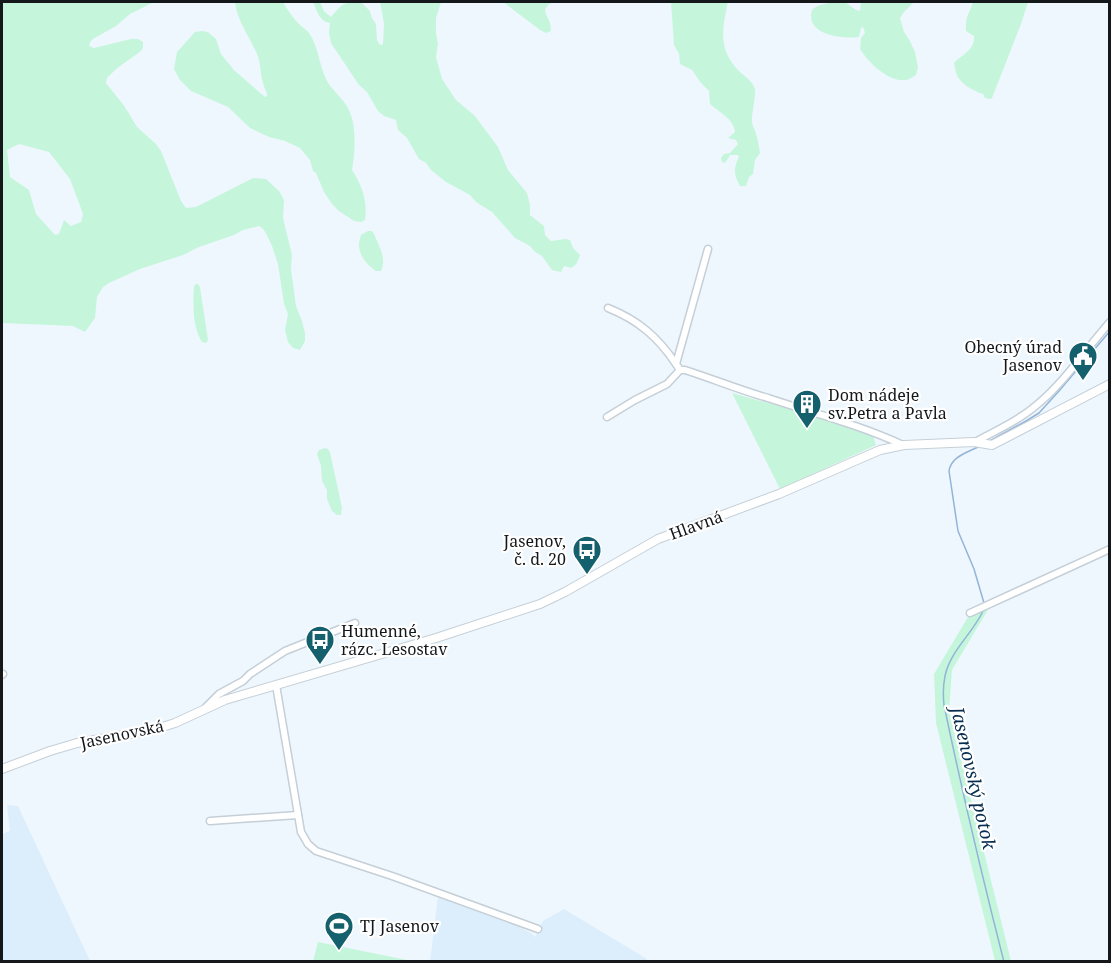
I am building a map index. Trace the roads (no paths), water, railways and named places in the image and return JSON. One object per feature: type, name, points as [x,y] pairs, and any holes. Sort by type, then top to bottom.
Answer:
[{"type":"street","points":[[607,417],[667,384],[678,367],[708,249]]},
{"type":"street","points":[[608,308],[624,314],[650,333],[665,347],[678,367],[726,385],[885,436],[904,445]]},
{"type":"street","points":[[976,443],[1037,405],[1059,383],[1110,322]]},
{"type":"street","name":"Hlavná","points":[[280,683],[436,638],[540,604],[658,539],[779,494],[879,450],[904,445],[999,442],[1110,384]]},
{"type":"street","points":[[879,450],[886,445],[885,436]]},
{"type":"street","points":[[969,613],[1110,549]]},
{"type":"street","points":[[205,708],[219,694],[243,681],[285,651],[355,623]]},
{"type":"street","points":[[280,683],[298,815],[301,832],[308,844],[316,850],[538,929]]},
{"type":"street","name":"Jasenovská","points":[[2,769],[77,743],[153,730],[175,723],[225,700],[280,683]]},
{"type":"street","points":[[210,821],[298,815]]},
{"type":"waterway","name":"Jasenovský potok","points":[[988,442],[1039,413],[1110,331]]},
{"type":"waterway","name":"Jasenovský potok","points":[[978,447],[956,459],[949,471],[958,531],[974,569],[984,603]]},
{"type":"waterway","name":"Jasenovský potok","points":[[983,611],[952,658],[944,680],[943,698],[1004,962]]},
{"type":"place","name":"Obecný úrad Jasenov","points":[[1083,382]]},
{"type":"place","name":"Dom nádeje sv.Petra a Pavla","points":[[807,430]]},
{"type":"place","name":"Jasenov, č. d. 20","points":[[587,576]]},
{"type":"place","name":"Humenné, rázc. Lesostav","points":[[320,666]]},
{"type":"place","name":"TJ Jasenov","points":[[339,952]]}]
